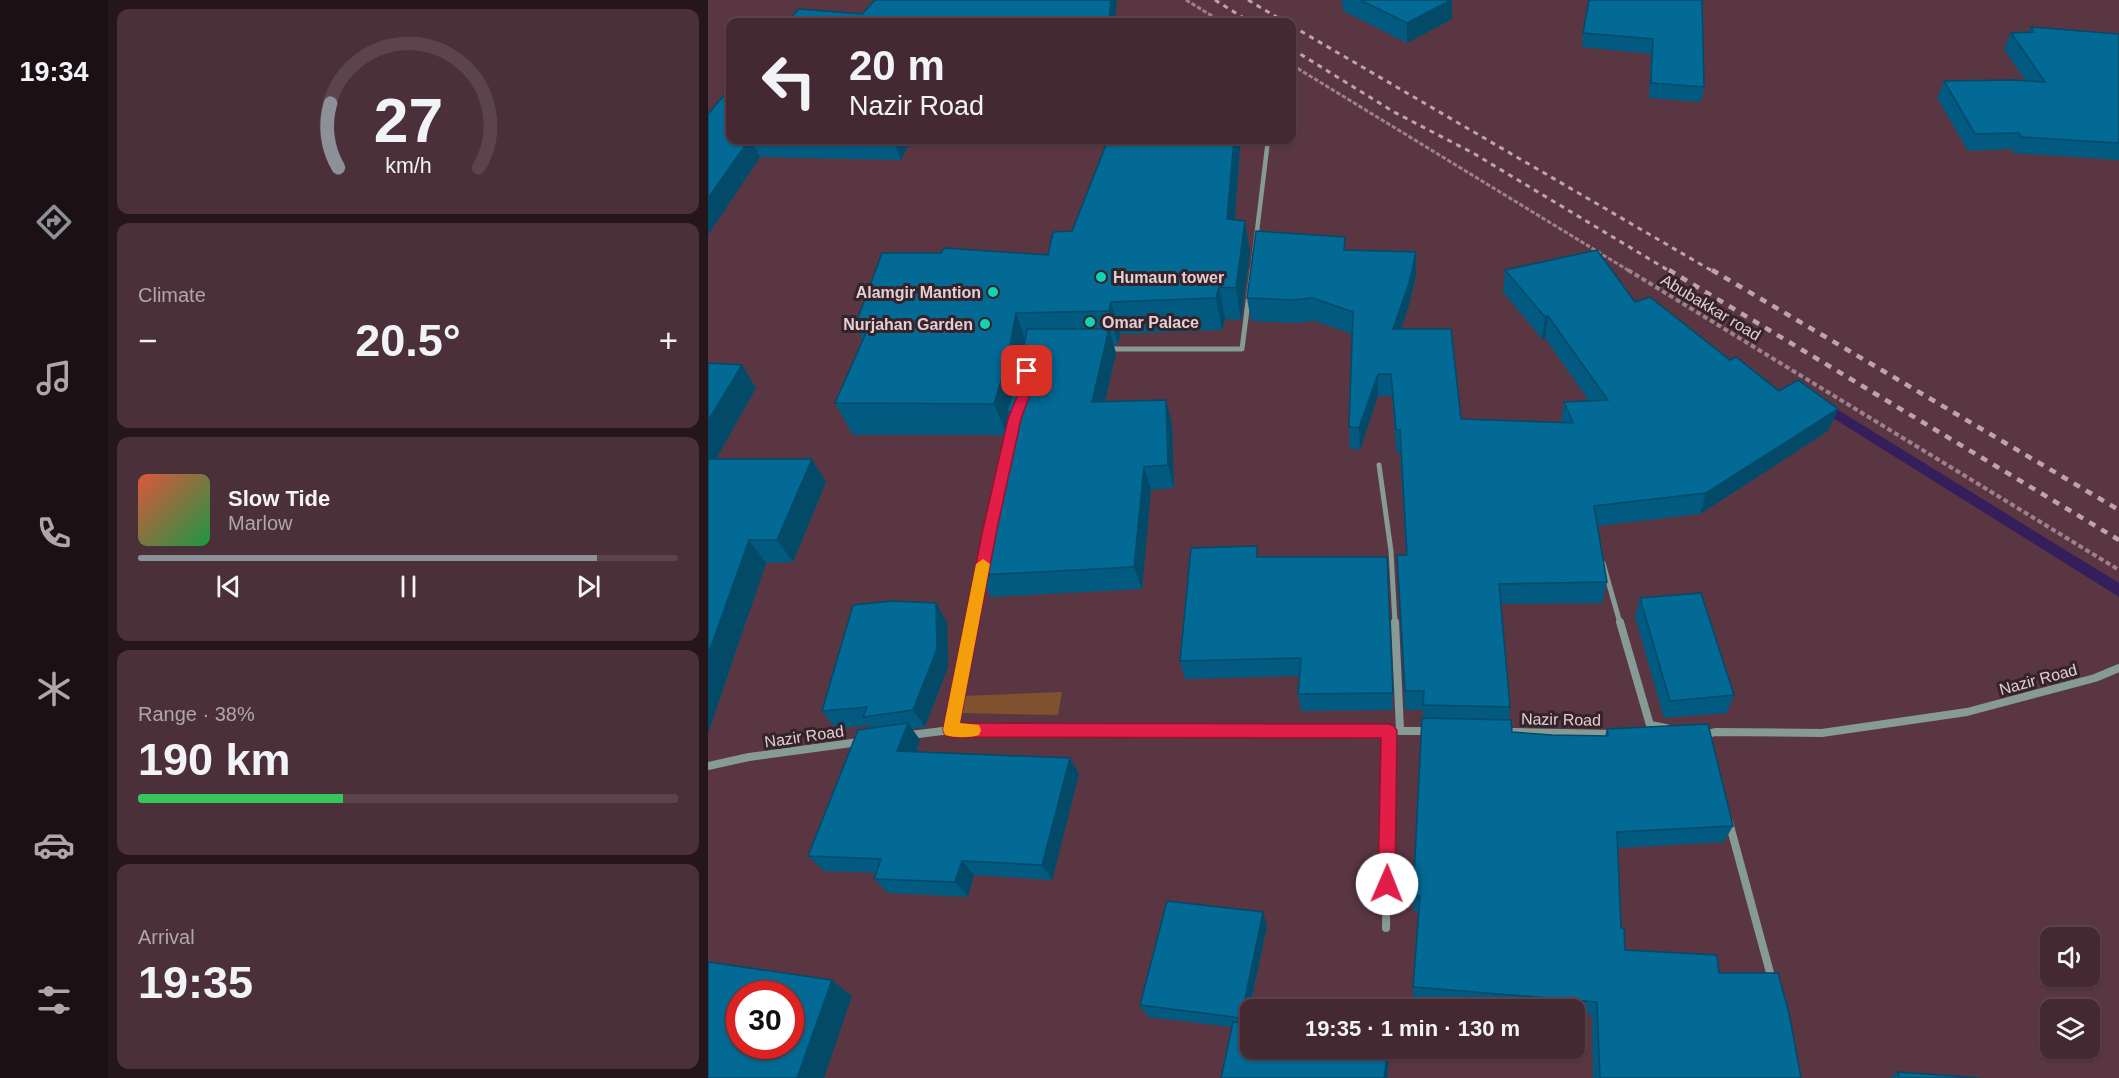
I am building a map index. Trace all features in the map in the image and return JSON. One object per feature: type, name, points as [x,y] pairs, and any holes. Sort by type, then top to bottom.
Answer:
[{"type":"street","points":[[1101,349],[1242,349],[1268,144]]},
{"type":"street","points":[[1379,465],[1391,551],[1401,730]]},
{"type":"street","points":[[1601,556],[1650,725],[1672,732],[1659,735]]},
{"type":"street","points":[[951,730],[983,563]]},
{"type":"street","name":"Nazir Road","points":[[1694,734],[1706,735],[1715,732],[1822,733],[1967,712],[2095,678],[2119,668]]},
{"type":"street","points":[[906,736],[951,730],[1436,731]]},
{"type":"street","points":[[1386,928],[1389,731]]},
{"type":"street","name":"Nazir Road","points":[[1506,732],[1623,734]]},
{"type":"street","points":[[1706,735],[1709,746]]},
{"type":"street","name":"Nazir Road","points":[[708,766],[749,757],[872,741]]},
{"type":"street","points":[[1726,810],[1774,988]]},
{"type":"path","points":[[1186,0],[1215,18]]},
{"type":"path","name":"Abubakkar road","points":[[1296,67],[2119,570]]},
{"type":"shaded area","points":[[1062,692],[1058,715],[961,713],[963,696]]},
{"type":"building","points":[[875,0],[1111,0],[1109,18],[791,18],[799,9],[862,14]]},
{"type":"building","points":[[1360,0],[1451,0],[1407,23]]},
{"type":"building","points":[[1589,0],[1702,0],[1704,87],[1651,83],[1653,39],[1583,33]]},
{"type":"building","points":[[2031,27],[2119,34],[2119,143],[2021,137],[2019,133],[1975,134],[1944,81],[2045,82],[2011,33],[2034,32]]},
{"type":"building","points":[[726,93],[726,144],[746,144],[708,198],[708,114]]},
{"type":"building","points":[[1106,144],[1234,144],[1227,219],[1245,221],[1236,288],[1219,287],[1216,298],[1111,302],[1109,311],[1016,313],[1007,362],[994,404],[835,403],[870,324],[855,326],[882,253],[941,253],[944,248],[1048,255],[1053,232],[1072,231]]},
{"type":"building","points":[[1256,231],[1345,237],[1344,250],[1416,252],[1409,283],[1393,329],[1451,329],[1461,419],[1573,423],[1564,402],[1608,400],[1548,316],[1545,317],[1505,270],[1597,250],[1635,302],[1650,297],[1730,360],[1736,357],[1779,391],[1798,380],[1838,409],[1706,493],[1594,506],[1607,582],[1499,584],[1510,707],[1423,705],[1424,691],[1405,691],[1397,555],[1407,555],[1400,430],[1396,430],[1391,374],[1378,374],[1359,428],[1349,427],[1353,312],[1313,298],[1293,300],[1247,298]]},
{"type":"building","points":[[1027,329],[1109,329],[1092,402],[1166,400],[1168,465],[1144,467],[1134,567],[980,575],[1013,412],[1007,412],[1020,372]]},
{"type":"building","points":[[708,363],[742,365],[708,421]]},
{"type":"building","points":[[708,459],[812,459],[777,540],[749,540],[708,655]]},
{"type":"building","points":[[1257,546],[1257,557],[1387,557],[1393,693],[1298,694],[1301,658],[1180,661],[1191,548]]},
{"type":"building","points":[[1701,593],[1734,695],[1670,701],[1640,598]]},
{"type":"building","points":[[892,601],[936,603],[937,649],[913,710],[863,717],[867,707],[822,711],[853,605]]},
{"type":"building","points":[[1422,718],[1511,720],[1512,732],[1552,735],[1608,736],[1607,729],[1708,724],[1733,826],[1617,832],[1621,928],[1624,928],[1625,950],[1717,955],[1719,973],[1778,973],[1789,1013],[1801,1078],[1600,1078],[1597,1002],[1585,1001],[1585,999],[1413,987],[1420,896],[1413,896]]},
{"type":"building","points":[[908,723],[897,751],[1070,758],[1042,865],[962,861],[955,882],[874,879],[881,859],[808,856],[858,730]]},
{"type":"building","points":[[1167,901],[1263,912],[1245,999],[1240,999],[1240,1018],[1140,1005]]},
{"type":"building","points":[[708,962],[832,980],[804,1058],[804,981],[726,981],[726,1059],[804,1059],[797,1078],[708,1078]]},
{"type":"building","points":[[1233,1022],[1240,1023],[1240,1059],[1387,1059],[1384,1078],[1221,1078]]},
{"type":"building","points":[[1898,1072],[1980,1078],[1899,1078]]},
{"type":"waterway","points":[[1822,405],[2119,591]]},
{"type":"railway","points":[[1215,0],[1244,18]]},
{"type":"railway","points":[[1248,0],[1278,18]]},
{"type":"railway","points":[[1296,28],[1714,272]]},
{"type":"railway","points":[[1296,51],[1394,112],[1473,153],[1671,272]]},
{"type":"railway","points":[[1669,270],[2119,540]]},
{"type":"railway","points":[[1712,270],[2119,510]]},
{"type":"slow traffic","points":[[974,730],[951,730],[983,564]]},
{"type":"place","name":"Humaun tower","points":[[1101,277]]},
{"type":"place","name":"Alamgir Mantion","points":[[993,292]]},
{"type":"place","name":"Omar Palace","points":[[1090,322]]},
{"type":"place","name":"Nurjahan Garden","points":[[985,324]]},
{"type":"route","points":[[1027,371],[1024,394],[1015,419],[990,529],[951,730],[1389,731],[1387,884]]}]
